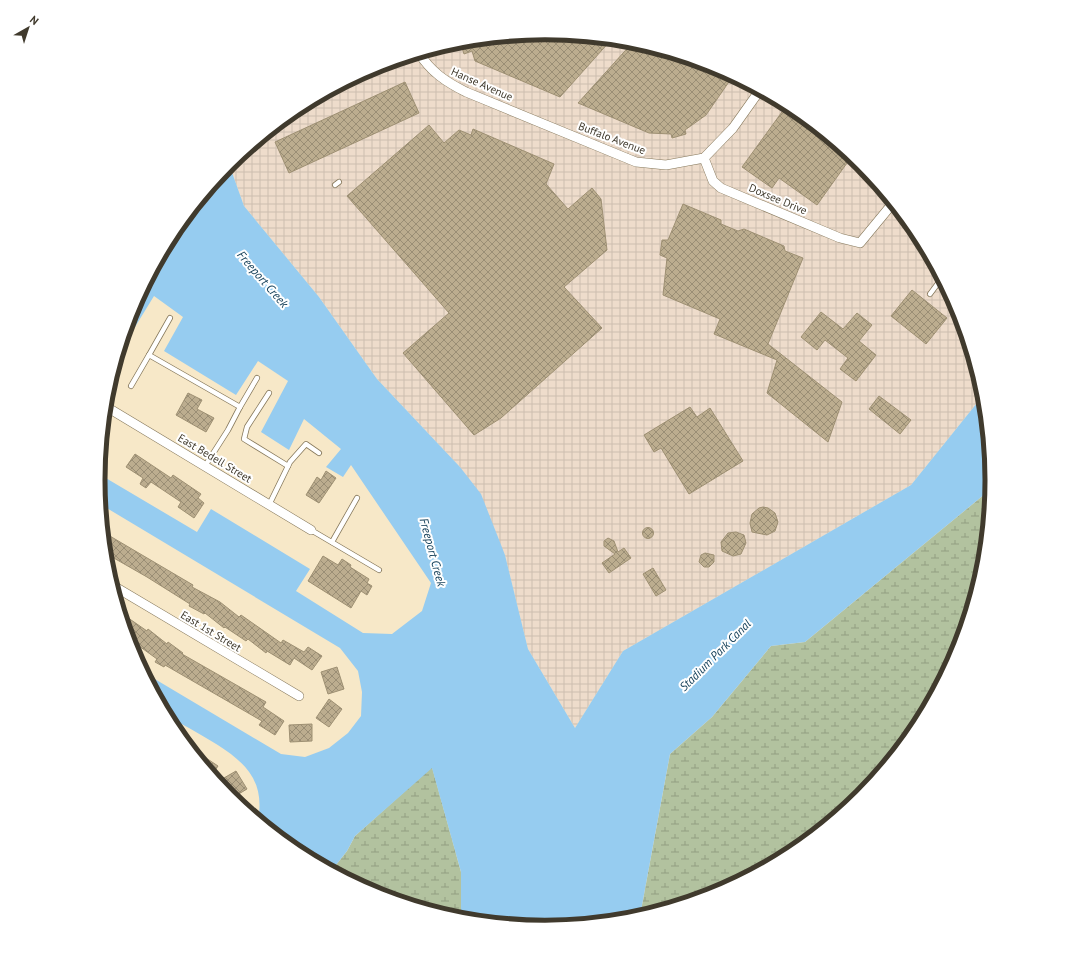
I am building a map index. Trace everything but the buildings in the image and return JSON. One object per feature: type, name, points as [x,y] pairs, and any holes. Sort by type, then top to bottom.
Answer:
[{"type":"street","name":"Hanse Avenue","points":[[422,58],[426,64],[446,82],[545,124]]},
{"type":"street","points":[[704,158],[733,128],[757,94]]},
{"type":"street","name":"Buffalo Avenue","points":[[545,124],[636,162],[666,165],[704,158]]},
{"type":"street","name":"Doxsee Drive","points":[[704,158],[713,181],[721,188],[840,238],[860,243],[890,207]]},
{"type":"street","name":"East Bedell Street","points":[[111,410],[311,530]]},
{"type":"street","name":"East 1st Street","points":[[119,589],[299,696]]},
{"type":"lane","points":[[930,294],[939,283]]},
{"type":"lane","points":[[132,386],[170,318]]},
{"type":"lane","points":[[149,355],[240,407]]},
{"type":"lane","points":[[205,466],[228,430],[257,378]]},
{"type":"lane","points":[[269,393],[247,427],[244,439],[288,466]]},
{"type":"lane","points":[[269,505],[288,466],[306,444],[319,453]]},
{"type":"lane","points":[[332,542],[357,498]]},
{"type":"lane","points":[[311,530],[379,570]]},
{"type":"shaded area","points":[[545,40],[602,44],[631,48],[659,55],[713,73],[740,85],[765,99],[813,131],[835,149],[876,190],[911,236],[940,285],[962,339],[976,392],[977,403],[911,485],[623,651],[575,728],[528,649],[505,555],[460,467],[377,379],[319,297],[244,206],[232,171],[255,149],[277,131],[325,99],[350,85],[404,63],[459,48],[516,41]]},
{"type":"green space","points":[[985,494],[977,566],[962,621],[952,648],[940,675],[926,700],[894,748],[876,770],[835,811],[813,829],[765,861],[740,875],[713,887],[686,897],[641,909],[670,754],[712,717],[771,646],[805,642]]},
{"type":"green space","points":[[432,767],[461,872],[461,912],[404,897],[377,887],[335,866],[347,851],[355,836]]},
{"type":"water","points":[[232,171],[244,206],[319,297],[377,379],[460,467],[481,494],[505,555],[528,649],[575,728],[623,651],[911,485],[977,403],[976,392],[984,451],[985,494],[805,642],[771,646],[712,717],[670,754],[641,909],[602,916],[545,920],[516,919],[461,912],[461,872],[432,768],[355,836],[347,851],[335,866],[301,846],[258,814],[259,802],[257,787],[251,774],[242,763],[230,754],[178,722],[151,677],[281,754],[305,757],[329,748],[348,733],[361,716],[362,692],[358,671],[340,648],[106,508],[105,478],[197,532],[211,509],[310,569],[296,591],[363,633],[392,634],[422,611],[431,583],[351,465],[343,477],[326,467],[341,449],[304,419],[289,450],[261,432],[288,381],[258,361],[236,395],[164,351],[183,317],[154,296],[135,327],[133,326],[138,312],[150,285],[164,260],[196,212]]},
{"type":"water label","name":"Freeport Creek","points":[[263,279]]},
{"type":"water label","name":"Freeport Creek","points":[[433,552]]},
{"type":"water label","name":"Stadium Park Canal","points":[[715,655]]}]
